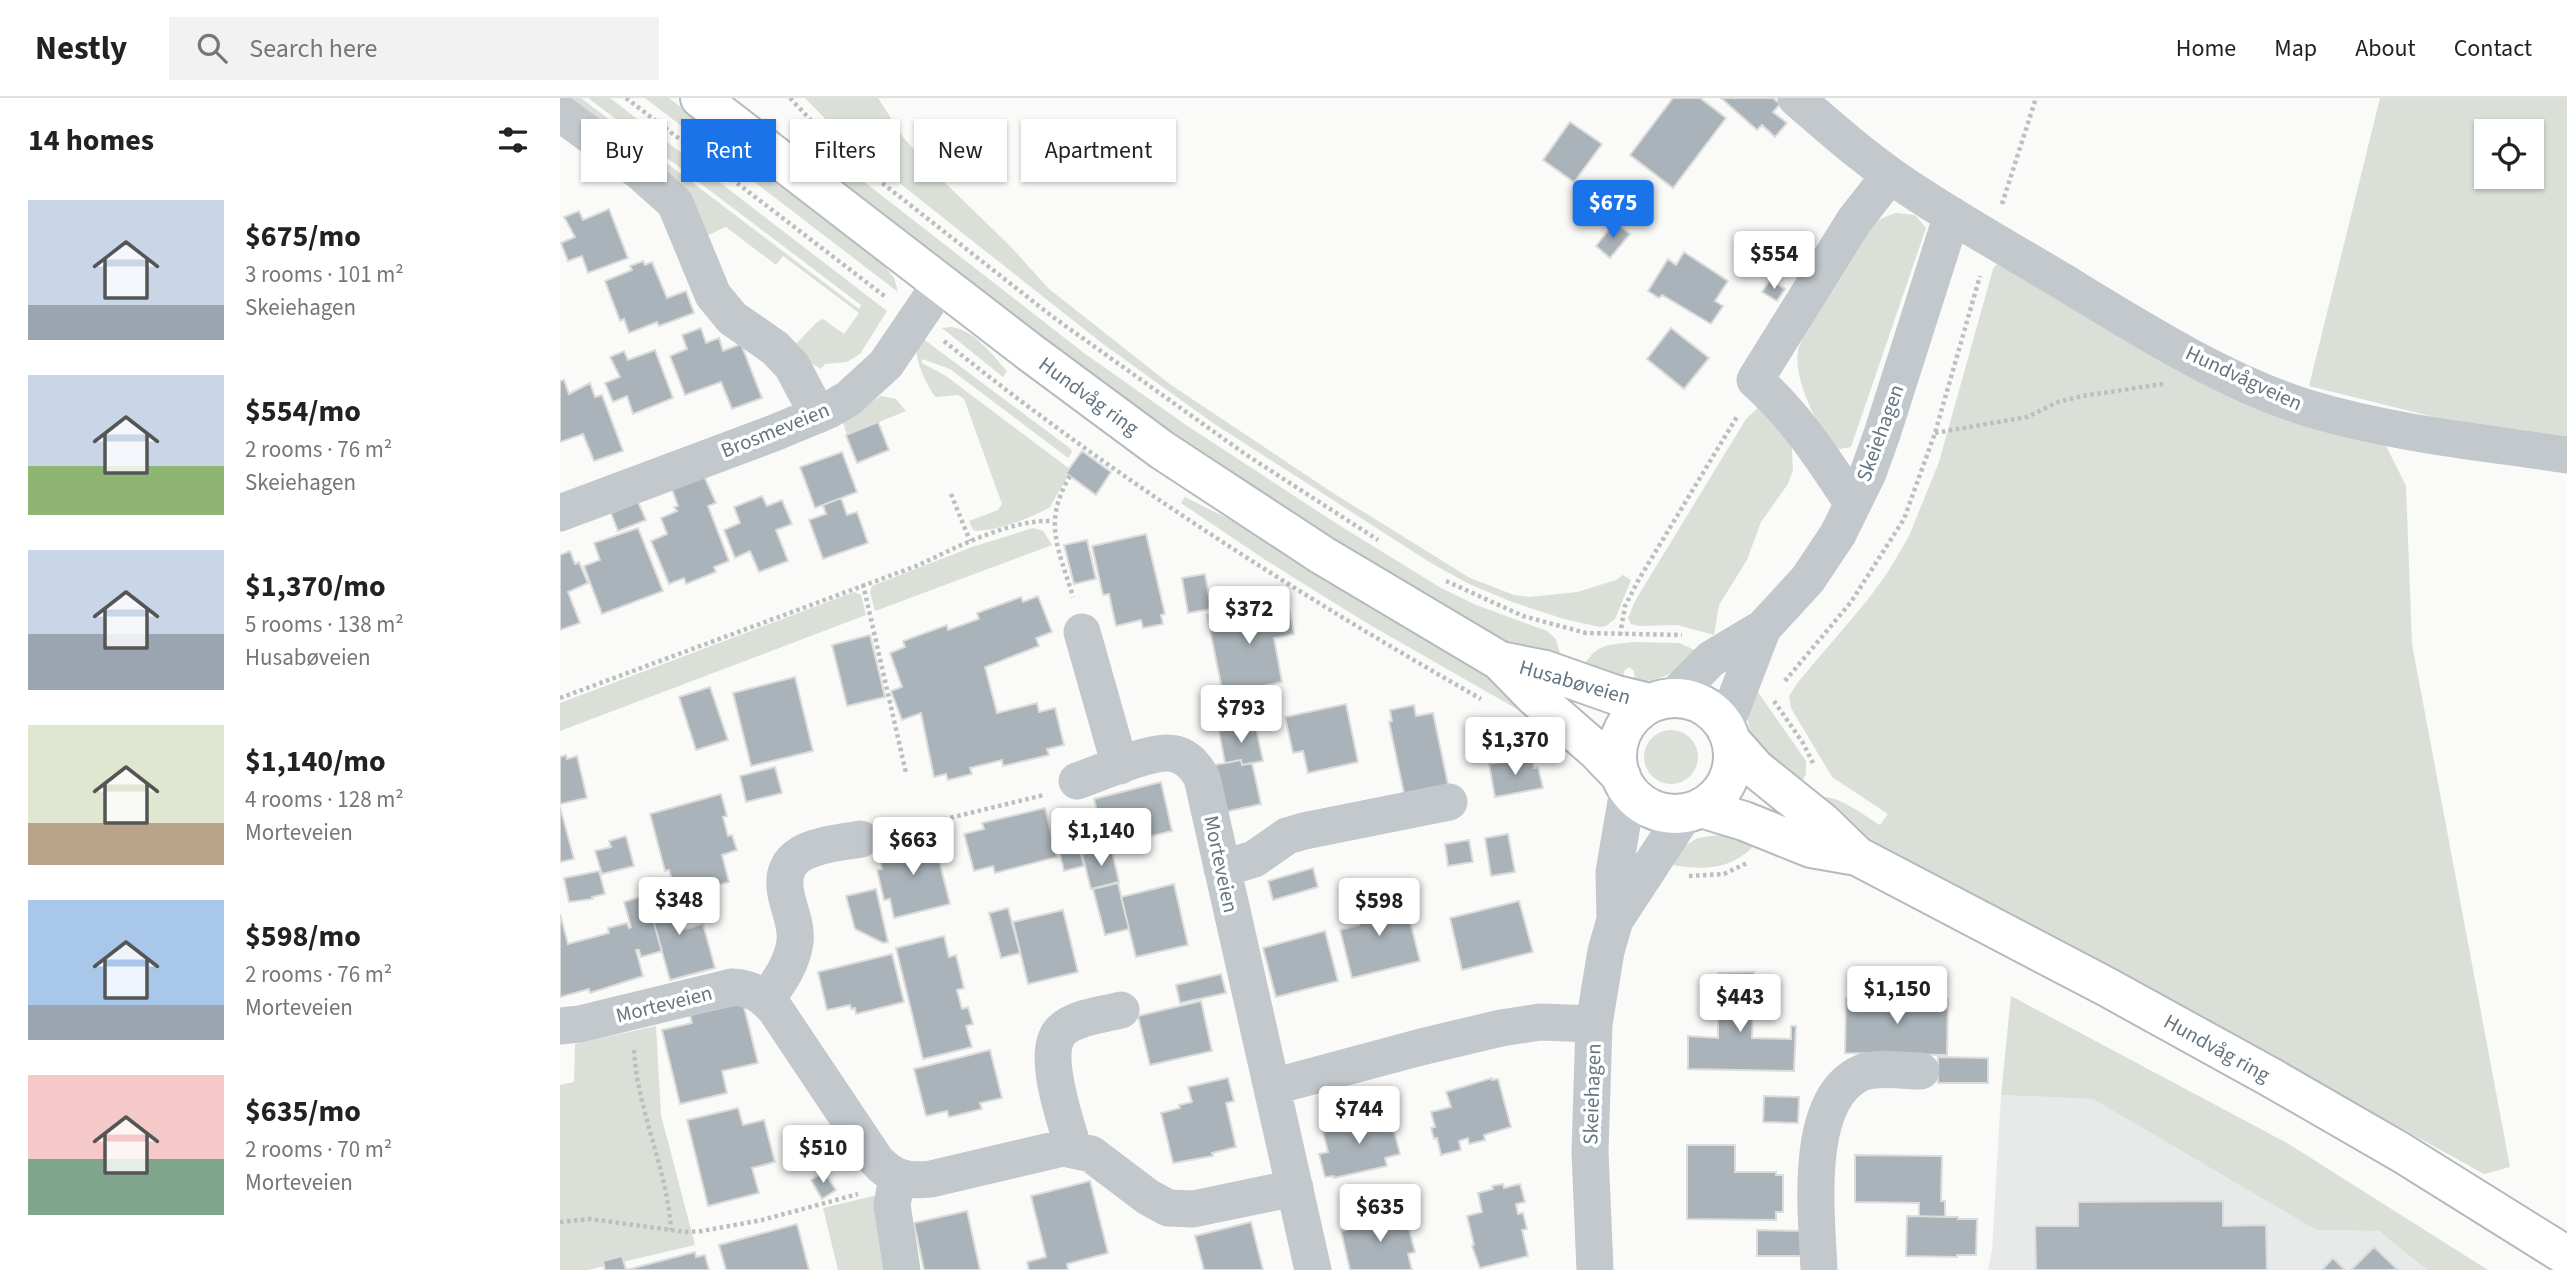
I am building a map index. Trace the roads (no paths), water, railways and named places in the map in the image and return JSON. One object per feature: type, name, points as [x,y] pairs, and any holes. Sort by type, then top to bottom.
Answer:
[{"type":"main road","name":"Hundvåg ring","points":[[700,98],[1089,397],[1237,500],[1377,589],[1500,661]]},
{"type":"main road","name":"Husabøveien","points":[[1500,661],[1545,670],[1616,695],[1661,700]]},
{"type":"main road","name":"Husabøveien","points":[[1500,661],[1535,697],[1597,751],[1624,783]]},
{"type":"main road","points":[[1661,700],[1697,702],[1717,716],[1728,734],[1733,758],[1724,787],[1713,799],[1693,810],[1669,814],[1654,810],[1640,802],[1624,783],[1617,762],[1617,748],[1628,721],[1637,711],[1661,700]]},
{"type":"main road","name":"Hundvåg ring","points":[[1728,734],[1756,769],[1822,822],[1857,856],[2107,987],[2272,1078],[2402,1153],[2567,1256]]},
{"type":"main road","name":"Hundvåg ring","points":[[1693,810],[1744,821],[1811,848],[1857,856]]},
{"type":"street","name":"Hundvågveien","points":[[1796,98],[1866,158],[1952,215],[2113,313],[2230,376],[2280,398],[2354,420],[2470,442],[2567,455]]},
{"type":"street","points":[[560,113],[639,172],[675,203],[713,295],[732,318],[775,348],[792,366],[818,415]]},
{"type":"street","points":[[1853,503],[1808,439],[1773,396],[1755,380],[1854,221],[1890,175]]},
{"type":"street","name":"Skeiehagen","points":[[1661,700],[1711,659],[1763,628],[1823,559],[1838,534],[1868,474],[1952,215]]},
{"type":"street","name":"Brosmeveien","points":[[560,513],[818,415],[849,398],[886,364],[941,283]]},
{"type":"street","name":"Skeiehagen","points":[[1728,734],[1763,628]]},
{"type":"street","points":[[1082,632],[1120,766]]},
{"type":"street","name":"Morteveien","points":[[1077,781],[1167,753],[1191,762],[1202,778],[1312,1270]]},
{"type":"street","name":"Skeiehagen","points":[[1595,1270],[1590,1152],[1594,1024],[1606,951],[1615,920],[1614,872],[1624,783]]},
{"type":"street","points":[[1222,869],[1254,859],[1287,836],[1304,831],[1450,802]]},
{"type":"street","name":"Skeiehagen","points":[[1615,920],[1693,810]]},
{"type":"street","points":[[766,1000],[789,964],[795,943],[785,884],[785,874],[790,863],[810,849],[861,839]]},
{"type":"street","name":"Morteveien","points":[[560,1026],[638,1011],[732,987],[752,990],[766,1000],[781,1017],[876,1160],[896,1181]]},
{"type":"street","points":[[1073,1148],[1052,1062],[1058,1037],[1072,1024],[1121,1010]]},
{"type":"street","points":[[1272,1087],[1501,1028],[1540,1022],[1594,1024]]},
{"type":"street","points":[[1819,1270],[1817,1160],[1818,1140],[1825,1119],[1844,1085],[1861,1073],[1874,1070],[1921,1071]]},
{"type":"street","points":[[902,1270],[892,1205],[896,1181],[930,1179],[1063,1148],[1073,1148],[1091,1153],[1148,1197],[1168,1208],[1193,1209],[1295,1188]]}]
